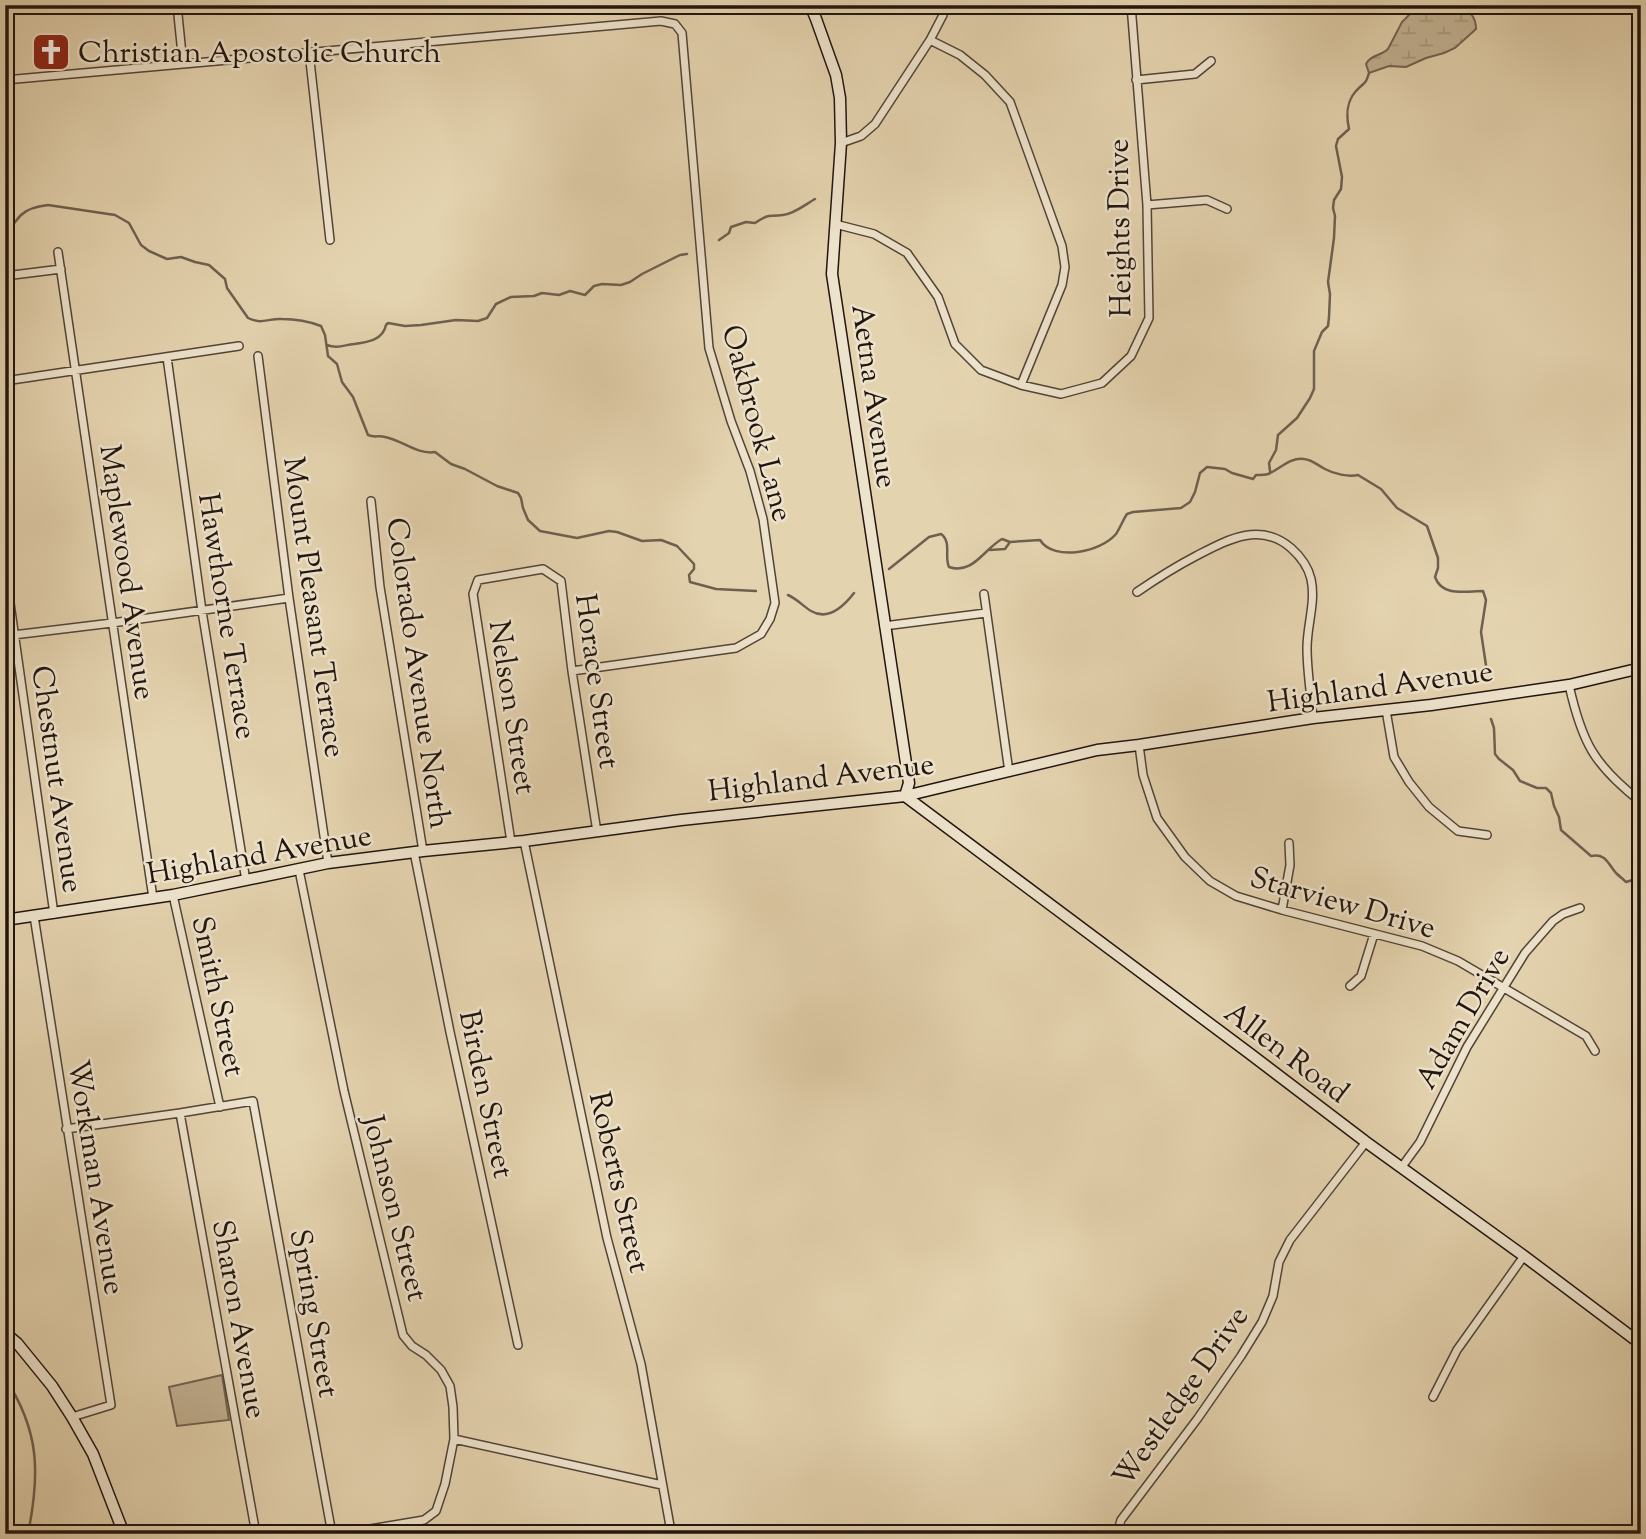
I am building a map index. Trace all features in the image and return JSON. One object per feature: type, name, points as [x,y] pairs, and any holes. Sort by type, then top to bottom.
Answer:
[{"type":"street","points":[[177,5],[183,64]]},
{"type":"street","name":"Aetna Avenue","points":[[810,5],[836,75],[840,98],[841,143],[832,274],[909,783],[905,796]]},
{"type":"street","points":[[841,143],[861,136],[875,124],[930,40],[943,15],[942,5]]},
{"type":"street","name":"Heights Drive","points":[[835,224],[874,234],[907,253],[938,297],[955,344],[981,370],[1021,385],[1061,394],[1102,383],[1131,356],[1149,318],[1147,205],[1131,5]]},
{"type":"street","name":"Oakbrook Lane","points":[[309,52],[661,21],[676,24],[682,33],[709,348],[763,519],[775,603],[761,634],[736,648],[572,671]]},
{"type":"street","points":[[930,40],[960,55],[985,75],[1010,102],[1062,246],[1065,267],[1062,285],[1021,385]]},
{"type":"street","points":[[5,80],[309,52],[330,240]]},
{"type":"street","points":[[1136,80],[1195,74],[1210,61]]},
{"type":"street","points":[[1147,205],[1207,200],[1227,209]]},
{"type":"street","name":"Maplewood Avenue","points":[[58,252],[153,898]]},
{"type":"street","points":[[5,276],[61,269]]},
{"type":"street","points":[[5,382],[239,346]]},
{"type":"street","name":"Hawthorne Terrace","points":[[167,356],[202,611],[246,881]]},
{"type":"street","name":"Mount Pleasant Terrace","points":[[258,356],[289,598],[328,863]]},
{"type":"street","name":"Colorado Avenue North","points":[[371,502],[380,587],[418,851]]},
{"type":"street","points":[[1137,592],[1168,570],[1232,538],[1258,534],[1288,545],[1306,565],[1311,578],[1312,607],[1307,647],[1313,718]]},
{"type":"street","name":"Chestnut Avenue","points":[[5,568],[54,914]]},
{"type":"street","name":"Horace Street","points":[[478,580],[543,569],[561,581],[597,832]]},
{"type":"street","name":"Nelson Street","points":[[478,580],[473,594],[511,842]]},
{"type":"street","points":[[984,594],[1009,772]]},
{"type":"street","points":[[5,636],[289,598]]},
{"type":"street","points":[[884,626],[986,613]]},
{"type":"street","name":"Highland Avenue","points":[[5,920],[173,895],[328,863],[905,796],[1097,750],[1313,718],[1431,705],[1569,685],[1641,668]]},
{"type":"street","points":[[1569,685],[1584,739],[1596,759],[1612,779],[1641,802]]},
{"type":"street","points":[[1386,710],[1394,757],[1422,799],[1458,831],[1487,835]]},
{"type":"street","name":"Starview Drive","points":[[1139,745],[1143,775],[1157,818],[1185,857],[1210,881],[1236,896],[1422,946],[1458,961],[1586,1036],[1595,1051]]},
{"type":"street","name":"Allen Road","points":[[905,796],[1366,1142],[1641,1344]]},
{"type":"street","name":"Roberts Street","points":[[524,841],[607,1238],[641,1364],[670,1526],[669,1534]]},
{"type":"street","points":[[1282,910],[1290,865],[1289,843]]},
{"type":"street","name":"Birden Street","points":[[418,851],[450,1032],[519,1345]]},
{"type":"street","name":"Johnson Street","points":[[299,870],[344,1091],[403,1335],[441,1370],[450,1386],[453,1407],[454,1440],[436,1511],[424,1520],[340,1534]]},
{"type":"street","name":"Smith Street","points":[[173,895],[220,1107]]},
{"type":"street","name":"Adam Drive","points":[[1401,1168],[1420,1142],[1467,1047],[1525,953],[1553,921],[1580,908]]},
{"type":"street","name":"Workman Avenue","points":[[34,916],[111,1405],[72,1417]]},
{"type":"street","points":[[1350,986],[1361,976],[1374,934]]},
{"type":"street","name":"Spring Street","points":[[220,1107],[253,1101],[332,1534]]},
{"type":"street","points":[[66,1129],[220,1107]]},
{"type":"street","name":"Sharon Avenue","points":[[180,1113],[256,1534]]},
{"type":"street","name":"Westledge Drive","points":[[1117,1534],[1121,1520],[1198,1418],[1262,1322],[1273,1296],[1279,1262],[1290,1240],[1366,1142]]},
{"type":"street","points":[[1433,1397],[1457,1350],[1524,1256]]},
{"type":"street","points":[[5,1333],[17,1343],[52,1386],[72,1417],[93,1454],[124,1534]]},
{"type":"street","points":[[454,1440],[662,1485]]},
{"type":"green space","points":[[1419,5],[1446,5],[1463,9],[1470,13],[1476,29],[1455,48],[1444,53],[1406,67],[1389,66],[1369,73],[1366,64],[1368,61],[1388,49],[1402,22]]},
{"type":"green space","points":[[222,1375],[229,1420],[177,1426],[169,1387]]},
{"type":"waterway","points":[[1270,471],[1269,463],[1276,450],[1278,435],[1297,418],[1314,389],[1314,351],[1322,332],[1328,326],[1329,317],[1328,282],[1334,238],[1334,200],[1341,189],[1342,177],[1336,146],[1338,139],[1349,129],[1347,114],[1350,100],[1366,82],[1369,73]]},
{"type":"waterway","points":[[719,240],[729,233],[731,227],[746,222],[755,223],[769,216],[787,214],[815,199]]},
{"type":"waterway","points":[[5,233],[24,213],[45,205],[115,215],[129,223],[141,245],[149,251],[167,259],[181,257],[209,265],[225,279],[227,288],[248,318],[261,321],[297,320],[321,326],[328,356],[337,364],[342,382],[353,397],[368,435],[383,436],[422,451],[435,452],[451,464],[518,493],[528,520],[540,531],[577,538],[609,531],[642,541],[661,540],[677,546],[694,564],[689,575],[690,582],[716,589],[756,591]]},
{"type":"waterway","points":[[327,345],[337,347],[369,341],[382,334],[388,323],[405,326],[456,320],[478,321],[487,318],[496,304],[511,297],[542,293],[559,295],[570,291],[585,295],[594,286],[630,282],[680,255],[687,254]]},
{"type":"waterway","points":[[889,569],[929,537],[941,534],[947,545],[949,567],[957,569],[972,564],[1002,539],[1010,542],[1040,540],[1047,547],[1066,553],[1089,550],[1100,546],[1116,534],[1127,514],[1181,508],[1190,502],[1200,473],[1207,467],[1225,469],[1253,479],[1256,475],[1268,474],[1290,462],[1304,459],[1337,474],[1358,475],[1381,489],[1397,508],[1427,526],[1438,558],[1435,577],[1438,583],[1455,592],[1483,591],[1486,600],[1481,632],[1487,672]]},
{"type":"waterway","points":[[990,550],[1005,549],[1010,542]]},
{"type":"waterway","points":[[788,595],[811,611],[823,614],[835,611],[854,593]]},
{"type":"waterway","points":[[1491,719],[1495,754],[1513,770],[1520,781],[1537,788],[1546,788],[1551,793],[1561,830],[1591,856],[1603,858],[1626,882],[1636,879],[1641,867]]},
{"type":"waterway","points":[[5,1378],[25,1416],[34,1453],[34,1492],[28,1534]]},
{"type":"place","name":"Christian Apostolic Church","points":[[51,52]]}]
